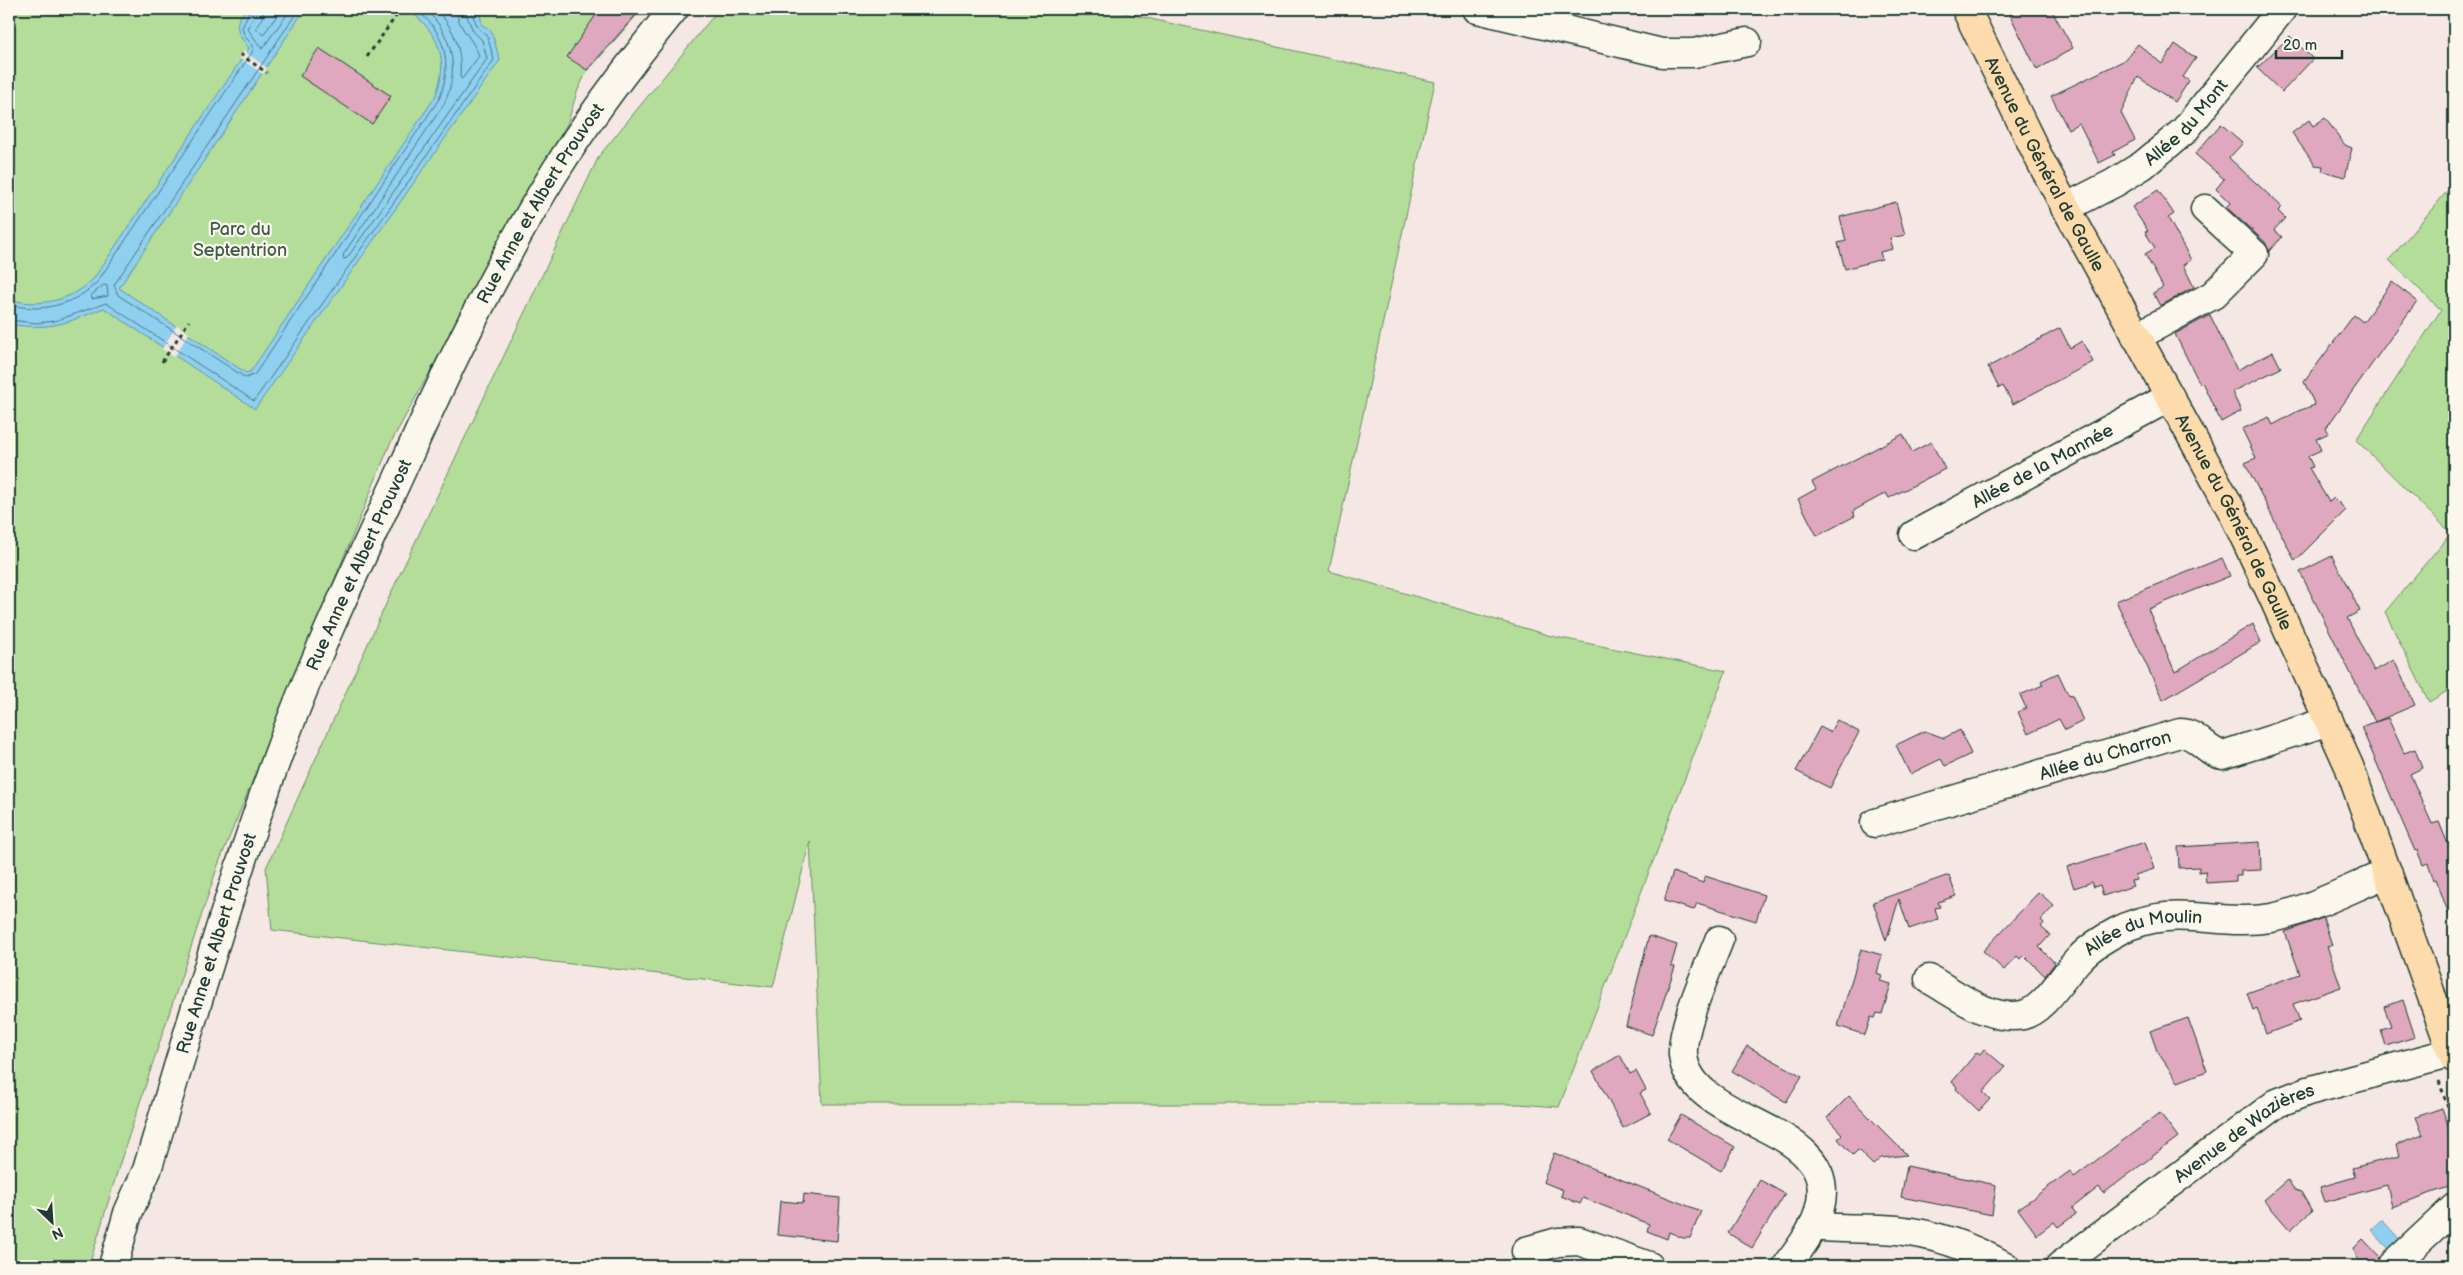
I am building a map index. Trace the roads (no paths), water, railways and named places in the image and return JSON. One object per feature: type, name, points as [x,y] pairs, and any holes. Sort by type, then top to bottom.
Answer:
[{"type":"main road","name":"Avenue du Général de Gaulle","points":[[1966,9],[1983,47],[2065,208],[2232,511],[2329,721],[2357,788],[2388,873],[2446,1056]]},
{"type":"street","name":"Rue Anne et Albert Prouvost","points":[[113,1266],[128,1213],[147,1170],[251,830],[293,715],[377,523],[450,366],[499,269],[537,202],[588,122],[674,9]]},
{"type":"street","points":[[1477,9],[1662,54],[1694,53],[1747,42]]},
{"type":"street","name":"Allée du Mont","points":[[2065,208],[2114,183],[2143,165],[2184,131],[2282,9]]},
{"type":"street","points":[[2136,337],[2213,294],[2254,254],[2205,209]]},
{"type":"street","name":"Allée de la Mannée","points":[[1914,535],[2170,397]]},
{"type":"street","name":"Allée du Charron","points":[[1874,824],[2180,733],[2194,736],[2210,750],[2223,755],[2329,721]]},
{"type":"street","name":"Allée du Moulin","points":[[1929,979],[1985,1010],[2010,1016],[2024,1015],[2039,1007],[2082,956],[2108,937],[2138,922],[2165,916],[2181,915],[2229,920],[2272,917],[2296,910],[2388,873]]},
{"type":"street","points":[[1719,940],[1686,1032],[1683,1056],[1691,1077],[1704,1092],[1789,1141],[1810,1159],[1816,1170],[1822,1190],[1819,1213],[1788,1266]]},
{"type":"street","name":"Avenue de Wazières","points":[[2060,1266],[2277,1103],[2308,1091],[2446,1056]]},
{"type":"street","name":"Rue Anne et Albert Prouvost","points":[[133,1266],[147,1170]]},
{"type":"street","points":[[2392,1266],[2454,1208]]},
{"type":"street","points":[[1813,1226],[1834,1229],[1897,1230],[1930,1235],[1964,1246],[2005,1266]]},
{"type":"street","points":[[1526,1251],[1558,1242],[1579,1241],[1649,1266]]},
{"type":"water","points":[[248,9],[268,9],[273,11],[275,9],[305,9],[119,288],[246,373],[251,371],[435,97],[441,71],[439,48],[427,27],[407,9],[472,9],[480,14],[482,25],[491,30],[500,60],[255,409],[104,308],[68,322],[47,326],[36,327],[9,324],[9,299],[31,303],[54,301],[76,292],[94,278],[249,48],[241,38],[238,28],[239,18]]},
{"type":"water","points":[[2382,1220],[2402,1242],[2391,1251],[2371,1230]]},
{"type":"park label","name":"Parc du Septentrion","points":[[240,239]]}]
